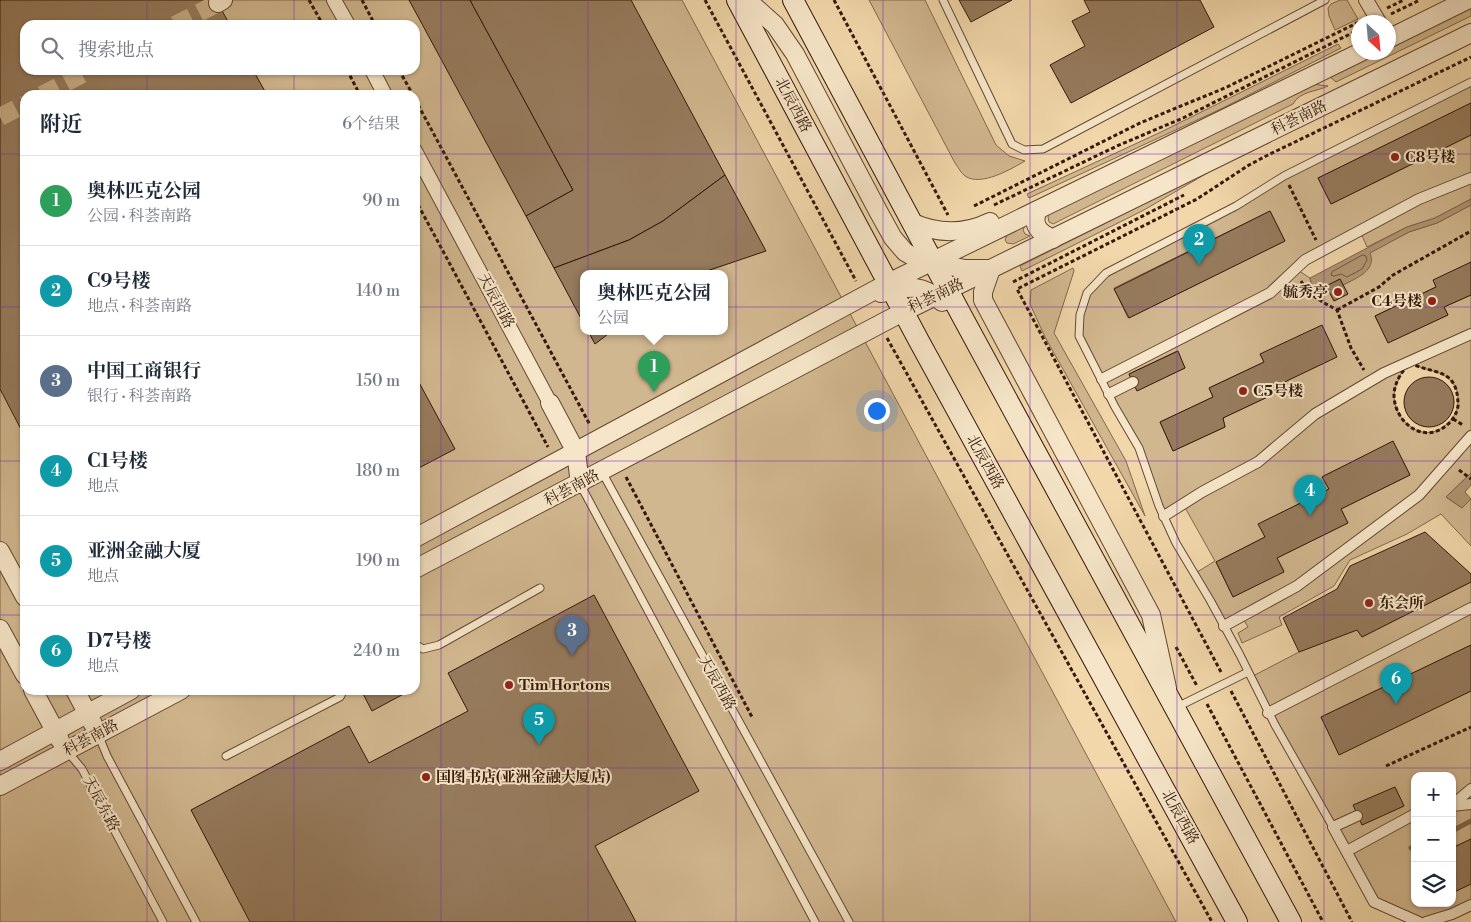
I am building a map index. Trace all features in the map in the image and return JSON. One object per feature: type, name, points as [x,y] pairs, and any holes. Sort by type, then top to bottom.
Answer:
[{"type":"main road","name":"北辰西路","points":[[737,0],[888,283],[1237,922]]},
{"type":"main road","points":[[793,0],[977,345],[1291,922]]},
{"type":"street","points":[[334,0],[345,20]]},
{"type":"street","points":[[747,0],[775,24],[795,54],[882,218],[905,252],[919,260],[965,269],[991,270],[983,292],[983,300],[1151,615],[1172,702]]},
{"type":"street","points":[[1366,0],[1375,15]]},
{"type":"street","points":[[1396,35],[1467,0]]},
{"type":"street","name":"科荟南路","points":[[420,566],[904,312],[1471,33]]},
{"type":"street","name":"科荟南路","points":[[420,535],[864,296],[860,292],[888,283],[1351,57]]},
{"type":"street","points":[[375,75],[382,90]]},
{"type":"street","points":[[913,223],[926,229],[943,231],[964,231],[976,228],[1139,152],[1183,139]]},
{"type":"street","name":"天辰西路","points":[[420,160],[576,452],[580,484]]},
{"type":"street","points":[[1102,379],[1270,293],[1305,260],[1419,199],[1471,178]]},
{"type":"street","points":[[1038,210],[1035,220],[1037,228],[1043,234],[1053,239]]},
{"type":"street","points":[[860,292],[915,286],[932,292],[947,307],[977,345]]},
{"type":"street","points":[[1164,516],[1202,492],[1258,462],[1315,414],[1384,373],[1471,334]]},
{"type":"street","points":[[1109,394],[1133,382]]},
{"type":"street","points":[[1224,626],[1297,586],[1419,494],[1471,436]]},
{"type":"street","name":"天辰西路","points":[[576,452],[602,472]]},
{"type":"street","points":[[0,551],[20,588]]},
{"type":"street","points":[[1268,713],[1471,608]]},
{"type":"street","points":[[0,629],[20,666]]},
{"type":"street","name":"天辰东路","points":[[36,695],[66,751]]},
{"type":"street","name":"天辰东路","points":[[78,695],[98,733]]},
{"type":"street","name":"科荟南路","points":[[0,761],[122,695]]},
{"type":"street","name":"科荟南路","points":[[0,786],[171,695]]},
{"type":"street","points":[[1456,802],[1471,789]]},
{"type":"street","points":[[1456,806],[1471,804]]},
{"type":"street","points":[[1357,816],[1333,827],[1374,902],[1419,922]]},
{"type":"street","points":[[1347,851],[1411,816]]},
{"type":"street","points":[[1426,922],[1471,906]]},
{"type":"lane","points":[[943,0],[1012,144],[1024,150],[1043,149],[1324,0]]},
{"type":"lane","points":[[1333,827],[1268,713],[1224,626],[1187,563],[1164,516],[1139,448],[1079,336],[1080,315],[1086,293],[1106,273],[1236,206],[1284,176],[1471,82]]},
{"type":"lane","name":"天辰西路","points":[[602,472],[849,922]]},
{"type":"lane","name":"天辰西路","points":[[580,484],[816,922]]},
{"type":"lane","points":[[420,648],[423,650],[440,645],[540,588]]},
{"type":"lane","points":[[1172,702],[1248,672]]},
{"type":"lane","points":[[226,756],[341,695]]},
{"type":"lane","name":"天辰东路","points":[[98,733],[107,756],[196,922]]},
{"type":"lane","name":"天辰东路","points":[[66,751],[82,769],[164,922]]},
{"type":"path","points":[[309,0],[319,20]]},
{"type":"path","points":[[362,0],[372,20]]},
{"type":"path","points":[[705,0],[860,292]]},
{"type":"path","points":[[1383,15],[1404,0]]},
{"type":"path","points":[[1386,15],[1420,0]]},
{"type":"path","points":[[974,206],[1140,123],[1351,31]]},
{"type":"path","points":[[987,209],[1118,146],[1183,118],[1351,34]]},
{"type":"path","points":[[1352,922],[1300,820],[1017,289],[1197,199],[1249,165],[1268,155],[1471,56]]},
{"type":"path","points":[[349,75],[357,90]]},
{"type":"path","points":[[402,75],[410,90]]},
{"type":"path","points":[[420,108],[598,439]]},
{"type":"path","points":[[1284,176],[1321,252]]},
{"type":"path","points":[[420,208],[532,418]]},
{"type":"path","points":[[1337,310],[1379,287],[1393,275],[1453,243],[1471,231]]},
{"type":"path","points":[[1300,279],[1306,290],[1317,300],[1337,310],[1351,348],[1362,368],[1374,380]]},
{"type":"path","points":[[884,332],[1212,922]]},
{"type":"path","points":[[1410,362],[1417,368],[1443,375],[1451,380],[1456,389],[1458,408],[1453,420],[1440,430],[1427,433],[1407,426],[1396,407],[1394,396],[1398,379],[1410,362]]},
{"type":"path","points":[[618,463],[753,720]]},
{"type":"path","points":[[1386,766],[1471,726]]},
{"type":"shaded area","points":[[0,0],[682,0],[1176,922],[0,922]]},
{"type":"shaded area","points":[[869,0],[925,0],[996,145],[1009,156],[1025,161],[996,176],[972,179],[964,175],[955,163]]},
{"type":"shaded area","points":[[1340,0],[1347,0],[1356,15],[1351,15],[1351,22],[1335,30],[1329,16],[1328,8],[1331,4]]},
{"type":"shaded area","points":[[1471,4],[1471,16],[1396,53],[1396,43]]},
{"type":"shaded area","points":[[1460,43],[1462,48],[1209,172],[1144,210],[1022,271],[1020,266],[1104,224],[1181,182]]},
{"type":"shaded area","points":[[1338,44],[1341,48],[1223,108],[1029,198],[1027,194],[1161,132]]},
{"type":"shaded area","points":[[1359,60],[1381,60],[1336,82],[1328,75]]},
{"type":"shaded area","points":[[1312,84],[1328,86],[1304,94],[1293,104],[1053,224],[1049,222],[1050,212]]},
{"type":"shaded area","points":[[1471,84],[1471,103],[1318,178],[1331,204],[1471,135],[1471,199],[1435,218],[1407,227],[1367,247],[1360,231],[1296,269],[1310,278],[1312,287],[1321,293],[1328,290],[1334,301],[1348,294],[1343,285],[1351,281],[1368,253],[1409,232],[1437,223],[1471,205],[1471,262],[1436,287],[1375,316],[1388,342],[1448,315],[1444,307],[1471,295],[1471,473],[1446,497],[1462,508],[1471,499],[1471,546],[1441,514],[1407,534],[1350,560],[1334,586],[1279,617],[1282,625],[1242,643],[1238,633],[1248,627],[1242,617],[1224,626],[1194,574],[1215,561],[1183,504],[1164,516],[1152,482],[1079,336],[1087,293],[1106,273],[1284,176]],"holes":[[[1270,211],[1285,241],[1128,318],[1114,288]],[[1177,351],[1185,368],[1137,390],[1129,374]],[[1260,354],[1336,357],[1274,387],[1276,393],[1223,418],[1225,427],[1173,451],[1160,422],[1213,397],[1209,388],[1264,362]],[[1410,362],[1447,377],[1455,386],[1458,399],[1458,406],[1453,418],[1437,431],[1429,433],[1412,428],[1399,414],[1395,405],[1394,395],[1397,382],[1403,370],[1387,373]],[[1393,442],[1410,475],[1341,509],[1348,523],[1277,558],[1284,571],[1233,597],[1216,562],[1265,537],[1259,524],[1329,489],[1323,476]]]},
{"type":"shaded area","points":[[1025,226],[1023,230],[1025,234],[1030,236],[1013,244],[1007,243],[1005,240],[1008,233]]},
{"type":"shaded area","points":[[1073,268],[1074,271],[1054,333],[1126,461],[1145,516],[1045,337],[1030,304],[1031,290]]},
{"type":"shaded area","points":[[1471,582],[1471,645],[1321,717],[1339,754],[1471,691],[1471,839],[1456,846],[1456,772],[1411,772],[1411,907],[1456,907],[1456,891],[1471,884],[1471,905],[1426,922],[1374,902],[1251,677],[1299,652],[1357,630],[1362,637]],"holes":[[[1395,787],[1404,806],[1362,825],[1354,805]]]},
{"type":"water","points":[[1471,199],[1471,205],[1437,223],[1409,232],[1370,253],[1371,264],[1368,269],[1354,279],[1343,285],[1340,279],[1327,286],[1328,290],[1321,293],[1312,287],[1310,278],[1407,227],[1435,218]]},
{"type":"water","points":[[1471,473],[1471,485],[1465,492],[1471,499],[1462,508],[1446,497]]},
{"type":"building","points":[[0,0],[216,0],[227,20],[20,20],[20,75],[256,75],[264,90],[20,90],[20,427],[0,389]]},
{"type":"building","points":[[409,0],[470,0],[573,190],[526,216]]},
{"type":"building","points":[[470,0],[631,0],[725,175],[663,221],[629,240],[554,268],[526,216],[573,190]]},
{"type":"building","points":[[959,0],[1012,0],[971,22]]},
{"type":"building","points":[[1084,0],[1200,0],[1214,27],[1071,103],[1050,65],[1085,46],[1072,21],[1090,12]]},
{"type":"building","name":"C8号楼","points":[[1471,103],[1471,135],[1331,204],[1318,178]]},
{"type":"building","points":[[725,175],[766,251],[710,270],[580,270],[580,317],[554,268],[629,240],[663,221]]},
{"type":"building","points":[[1270,211],[1285,241],[1129,318],[1114,289]]},
{"type":"building","name":"C4号楼","points":[[1471,262],[1471,295],[1444,307],[1448,315],[1388,343],[1375,316],[1436,287],[1433,280]]},
{"type":"building","name":"毓秀亭","points":[[1340,279],[1348,294],[1334,301],[1326,286]]},
{"type":"building","name":"C5号楼","points":[[1322,325],[1337,357],[1274,387],[1276,393],[1223,418],[1225,427],[1173,451],[1160,422],[1213,397],[1209,388],[1264,362],[1260,354]]},
{"type":"building","points":[[590,335],[607,335],[595,344]]},
{"type":"building","points":[[1178,351],[1185,368],[1137,391],[1129,374]]},
{"type":"building","points":[[1424,377],[1434,377],[1447,384],[1454,397],[1454,407],[1447,420],[1434,427],[1424,427],[1415,423],[1408,416],[1404,407],[1404,397],[1408,388],[1415,381]]},
{"type":"building","points":[[420,384],[455,449],[420,467]]},
{"type":"building","points":[[1393,441],[1410,475],[1341,509],[1348,523],[1277,558],[1284,572],[1233,597],[1216,562],[1265,537],[1258,524],[1329,489],[1322,477]]},
{"type":"building","name":"东会所","points":[[1425,532],[1471,574],[1471,582],[1362,637],[1357,630],[1299,652],[1283,618],[1337,589],[1350,566]]},
{"type":"building","points":[[594,595],[699,791],[595,846],[636,922],[250,922],[191,810],[349,726],[369,763],[468,711],[448,673]]},
{"type":"building","points":[[1471,645],[1471,691],[1339,755],[1321,717]]},
{"type":"building","points":[[364,695],[402,695],[372,711]]},
{"type":"building","points":[[1395,787],[1404,806],[1362,825],[1353,805]]},
{"type":"building","points":[[1471,839],[1471,884],[1456,891],[1456,862],[1456,846]]},
{"type":"waterway","points":[[1456,829],[1471,821]]},
{"type":"tunnel","points":[[185,20],[218,3]]},
{"type":"tunnel","points":[[52,90],[80,75]]},
{"type":"tunnel","points":[[0,117],[20,107]]},
{"type":"place","name":"C8号楼","points":[[1395,157]]},
{"type":"place","name":"C9号楼","points":[[1199,265]]},
{"type":"place","name":"毓秀亭","points":[[1338,292]]},
{"type":"place","name":"C4号楼","points":[[1432,301]]},
{"type":"place","name":"C5号楼","points":[[1243,391]]},
{"type":"place","name":"奥林匹克公园","points":[[654,392]]},
{"type":"place","name":"C1号楼","points":[[1310,516]]},
{"type":"place","name":"东会所","points":[[1369,603]]},
{"type":"place","name":"中国工商银行","points":[[572,656]]},
{"type":"place","name":"Tim Hortons","points":[[509,685]]},
{"type":"place","name":"D7号楼","points":[[1396,704]]},
{"type":"place","name":"亚洲金融大厦","points":[[539,745]]},
{"type":"place","name":"国图书店(亚洲金融大厦店)","points":[[426,777]]}]
